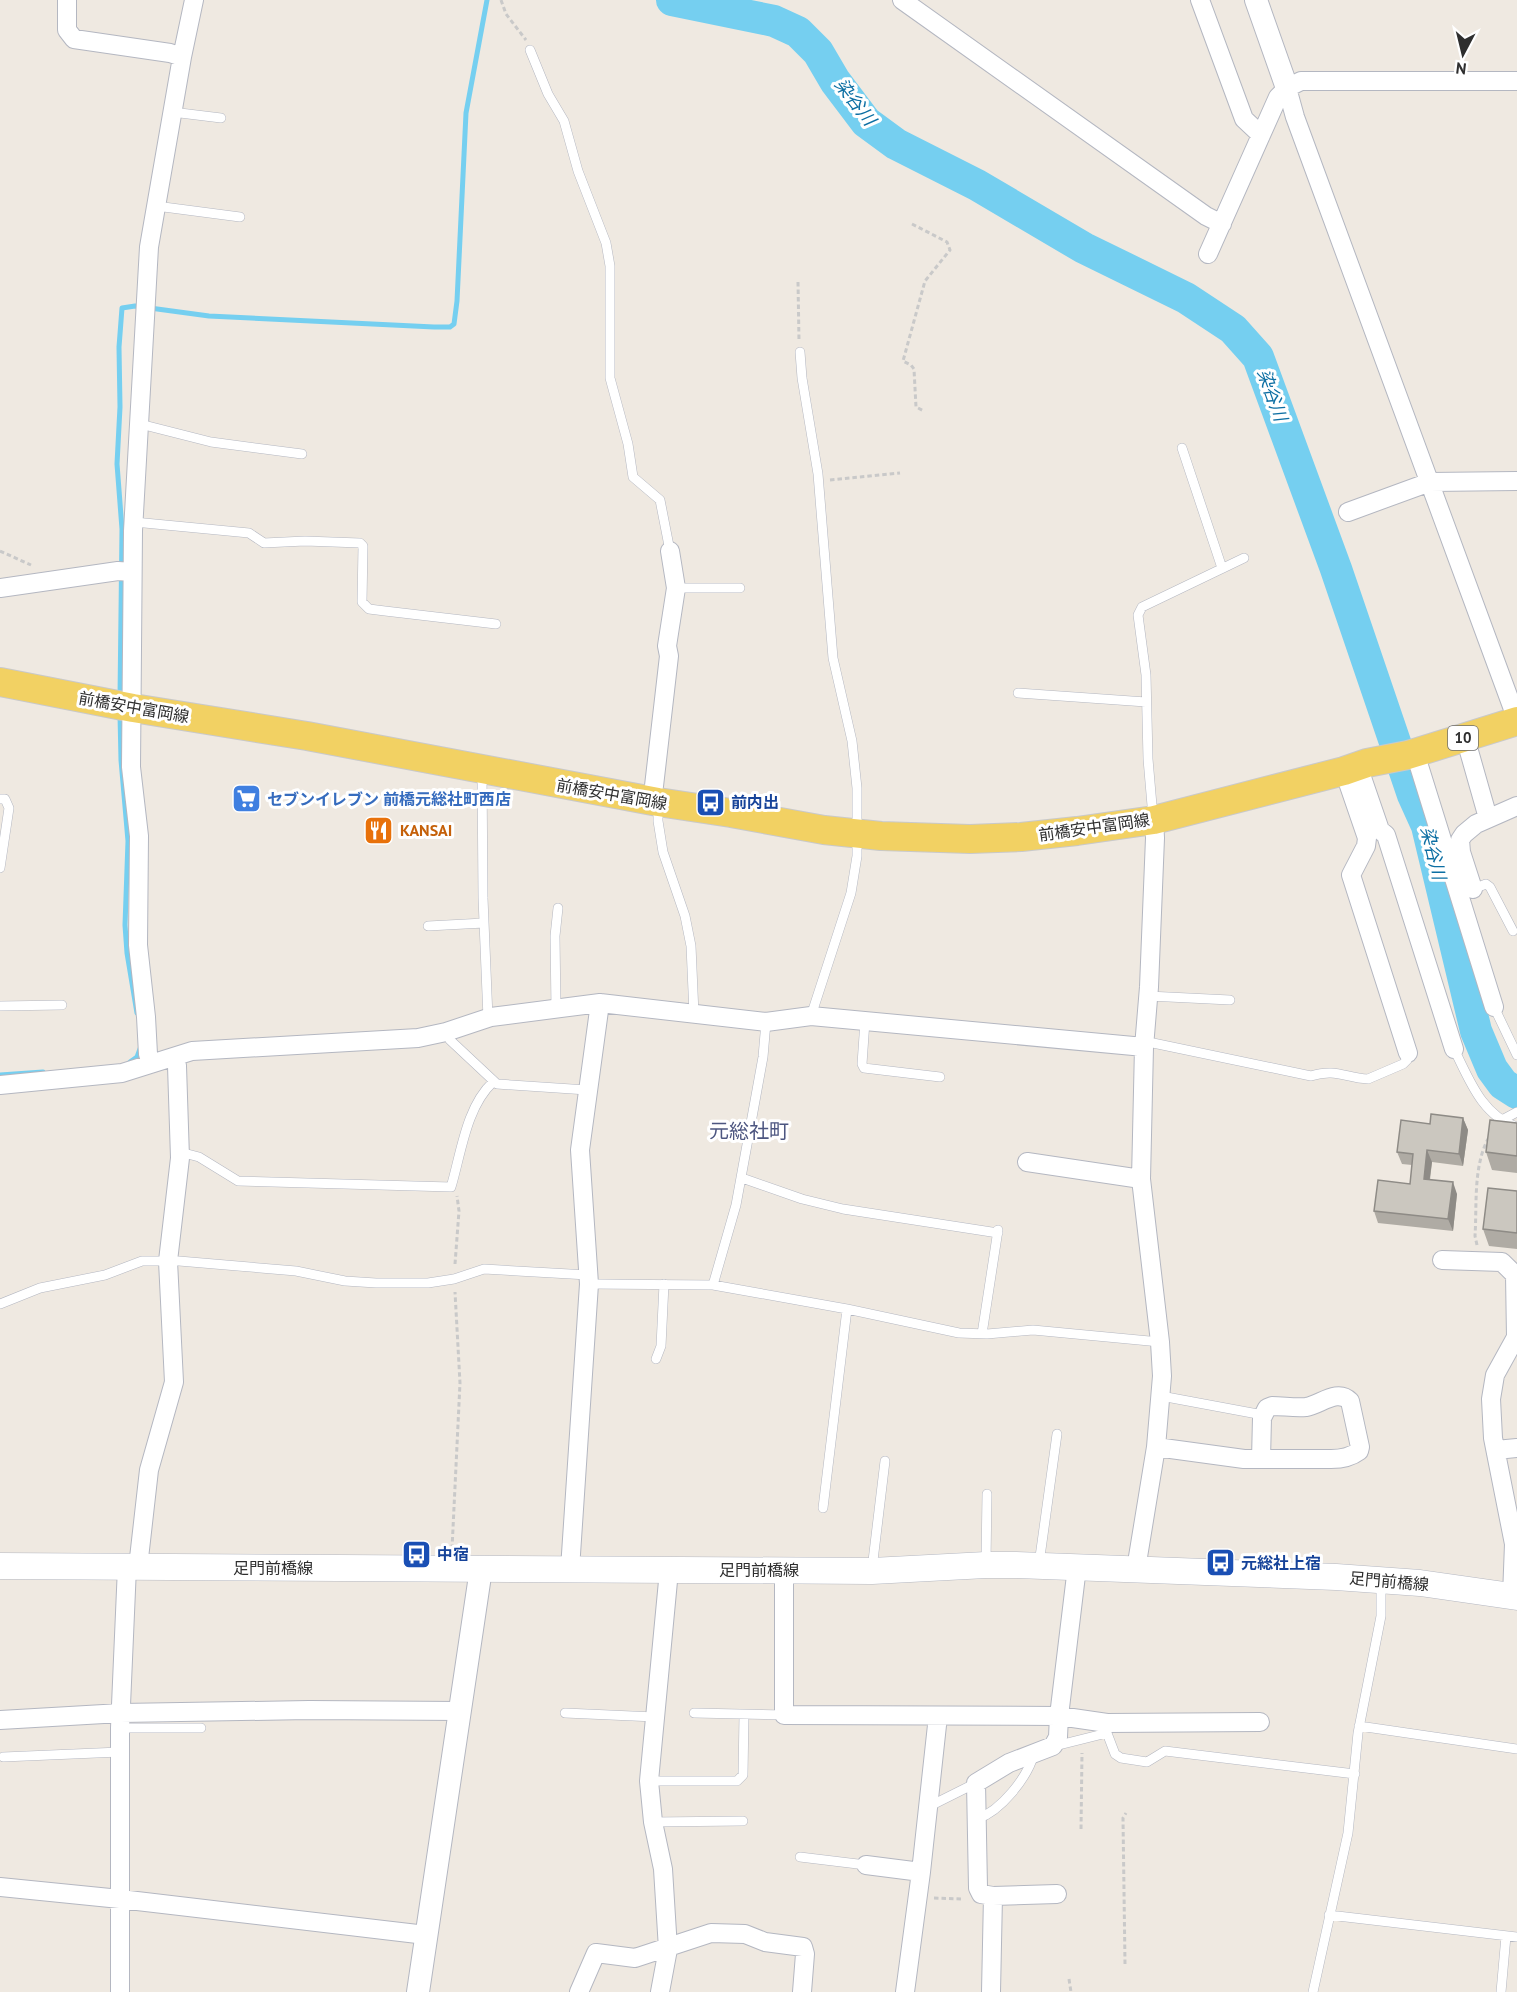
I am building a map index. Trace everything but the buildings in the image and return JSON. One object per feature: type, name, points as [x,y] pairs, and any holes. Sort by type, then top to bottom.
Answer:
[{"type":"main road","name":"前橋安中富岡線","points":[[0,682],[133,708],[307,736],[654,802],[856,834],[912,838],[1000,838],[1077,831],[1154,820],[1356,767]]},
{"type":"main road","name":"10","points":[[1356,767],[1412,754],[1517,721]]},
{"type":"main road","name":"足門前橋線","points":[[0,1566],[872,1571],[986,1565],[1039,1566],[1381,1580],[1457,1587],[1514,1596]]},
{"type":"street","points":[[67,0],[67,30],[74,39],[170,53],[182,57]]},
{"type":"street","points":[[151,1064],[148,1054],[138,945],[139,836],[131,767],[134,522],[147,269],[172,112],[194,0]]},
{"type":"street","points":[[902,0],[1206,216],[1222,224]]},
{"type":"street","points":[[1200,0],[1244,119],[1261,135]]},
{"type":"street","points":[[1256,0],[1295,117],[1517,721]]},
{"type":"street","points":[[1208,254],[1278,97],[1287,88],[1301,81],[1517,81]]},
{"type":"street","points":[[1348,512],[1430,482],[1517,481]]},
{"type":"street","points":[[654,802],[669,656],[667,646],[676,588],[670,551]]},
{"type":"street","points":[[0,588],[132,572]]},
{"type":"street","points":[[1465,737],[1488,818]]},
{"type":"street","points":[[1412,754],[1494,1007]]},
{"type":"street","points":[[1356,767],[1380,830],[1386,835],[1454,1049]]},
{"type":"street","points":[[1356,767],[1366,846],[1351,875],[1408,1053]]},
{"type":"street","points":[[1473,889],[1461,852],[1460,840],[1468,829],[1517,806]]},
{"type":"street","points":[[1136,1569],[1156,1447],[1161,1396],[1160,1342],[1141,1179],[1154,820]]},
{"type":"street","points":[[0,1085],[122,1073],[192,1051],[402,1040],[446,1032],[488,1018],[600,1003],[766,1022],[811,1016],[1144,1047]]},
{"type":"street","points":[[570,1569],[589,1280],[580,1150],[600,1003]]},
{"type":"street","points":[[120,1992],[120,1752],[132,1567],[149,1470],[174,1382],[168,1261],[180,1152],[175,1057]]},
{"type":"street","points":[[1027,1162],[1141,1179]]},
{"type":"street","points":[[1442,1260],[1506,1264],[1513,1271],[1515,1280],[1516,1337],[1495,1375],[1492,1388],[1492,1428],[1516,1544],[1514,1596]]},
{"type":"street","points":[[1156,1447],[1231,1458],[1261,1459],[1338,1459],[1354,1455],[1360,1448],[1353,1407],[1346,1397],[1331,1397],[1308,1406],[1267,1408],[1263,1415],[1261,1459]]},
{"type":"street","points":[[1496,1450],[1517,1448]]},
{"type":"street","points":[[1057,1894],[987,1895],[978,1888],[976,1783],[1009,1763],[1053,1746],[1058,1737],[1077,1567]]},
{"type":"street","points":[[418,1992],[482,1569]]},
{"type":"street","points":[[660,1992],[668,1949],[663,1869],[653,1822],[649,1781],[669,1581],[668,1570]]},
{"type":"street","points":[[784,1570],[784,1715],[1059,1716],[1107,1728],[1260,1722]]},
{"type":"street","points":[[0,1720],[121,1720],[309,1710],[460,1711]]},
{"type":"street","points":[[905,1992],[938,1716]]},
{"type":"street","points":[[866,1865],[921,1872]]},
{"type":"street","points":[[0,1887],[426,1935]]},
{"type":"street","points":[[987,1895],[991,1992]]},
{"type":"street","points":[[579,1992],[596,1953],[635,1958],[711,1934],[727,1933],[746,1934],[765,1942],[803,1947],[805,1954],[802,1992]]},
{"type":"lane","points":[[530,50],[548,94],[564,122],[578,171],[606,243],[610,266],[609,367],[612,391],[628,444],[633,477],[660,500],[670,551]]},
{"type":"lane","points":[[172,112],[221,118]]},
{"type":"lane","points":[[156,206],[240,217]]},
{"type":"lane","points":[[800,352],[801,375],[819,481],[833,658],[852,741],[856,776],[857,856],[851,893],[811,1016]]},
{"type":"lane","points":[[140,424],[211,442],[302,454]]},
{"type":"lane","points":[[1182,448],[1222,568]]},
{"type":"lane","points":[[134,522],[249,533],[264,543],[305,541],[360,543],[363,546],[362,602],[365,606],[385,611],[496,624]]},
{"type":"lane","points":[[1154,820],[1148,759],[1146,675],[1139,610],[1244,558]]},
{"type":"lane","points":[[676,588],[740,588]]},
{"type":"lane","points":[[1018,693],[1146,702]]},
{"type":"lane","points":[[482,770],[481,808],[488,1018]]},
{"type":"lane","points":[[0,799],[5,799],[9,808],[0,868]]},
{"type":"lane","points":[[654,802],[663,852],[685,916],[691,946],[694,1014]]},
{"type":"lane","points":[[1473,889],[1486,884],[1490,886],[1513,931]]},
{"type":"lane","points":[[556,1009],[555,936],[558,908]]},
{"type":"lane","points":[[428,926],[484,923]]},
{"type":"lane","points":[[1149,996],[1230,1000]]},
{"type":"lane","points":[[0,1006],[62,1005]]},
{"type":"lane","points":[[1494,1007],[1517,1055]]},
{"type":"lane","points":[[865,1021],[862,1064],[864,1068],[940,1077]]},
{"type":"lane","points":[[713,1285],[742,1178],[763,1057],[766,1022]]},
{"type":"lane","points":[[446,1032],[450,1040],[497,1084],[587,1090]]},
{"type":"lane","points":[[1144,1047],[1153,1043],[1311,1076],[1335,1072],[1363,1079],[1403,1064],[1407,1060],[1408,1053]]},
{"type":"lane","points":[[1454,1049],[1475,1092],[1485,1105],[1510,1116],[1517,1127]]},
{"type":"lane","points":[[180,1152],[199,1157],[238,1181],[451,1187],[465,1128],[487,1087],[493,1082]]},
{"type":"lane","points":[[742,1178],[802,1199],[843,1209],[998,1230],[982,1334]]},
{"type":"lane","points":[[0,1304],[40,1288],[105,1275],[142,1261],[296,1271],[345,1281],[412,1284],[454,1279],[484,1269],[589,1280],[713,1285],[847,1309],[959,1333],[982,1334],[1033,1330],[1160,1342]]},
{"type":"lane","points":[[656,1359],[661,1346],[664,1284]]},
{"type":"lane","points":[[823,1508],[847,1309]]},
{"type":"lane","points":[[1161,1396],[1263,1415]]},
{"type":"lane","points":[[1039,1566],[1058,1434]]},
{"type":"lane","points":[[872,1571],[885,1461]]},
{"type":"lane","points":[[986,1565],[987,1494]]},
{"type":"lane","points":[[1313,1992],[1348,1833],[1359,1726],[1381,1616],[1381,1580]]},
{"type":"lane","points":[[565,1713],[655,1716]]},
{"type":"lane","points":[[694,1713],[784,1715]]},
{"type":"lane","points":[[649,1781],[737,1781],[741,1779],[743,1775],[744,1715]]},
{"type":"lane","points":[[121,1720],[201,1728]]},
{"type":"lane","points":[[1359,1726],[1517,1749]]},
{"type":"lane","points":[[1053,1746],[1079,1740],[1107,1728],[1115,1754],[1121,1758],[1147,1762],[1165,1751],[1355,1774]]},
{"type":"lane","points":[[3,1757],[120,1752]]},
{"type":"lane","points":[[977,1819],[986,1816],[1019,1784],[1034,1754]]},
{"type":"lane","points":[[928,1807],[976,1783]]},
{"type":"lane","points":[[653,1822],[742,1821]]},
{"type":"lane","points":[[800,1857],[866,1865]]},
{"type":"lane","points":[[1329,1915],[1517,1937]]},
{"type":"lane","points":[[1501,1992],[1506,1936]]},
{"type":"path","points":[[501,0],[506,14],[529,45],[530,50]]},
{"type":"path","points":[[912,224],[946,242],[950,250],[925,281],[903,362],[914,369],[916,407],[924,411]]},
{"type":"path","points":[[798,282],[800,352]]},
{"type":"path","points":[[819,481],[900,473]]},
{"type":"path","points":[[0,551],[54,575],[57,580]]},
{"type":"path","points":[[1479,1262],[1475,1236],[1479,1173],[1486,1143],[1510,1116]]},
{"type":"path","points":[[451,1187],[458,1201],[459,1211],[454,1279],[460,1383],[451,1569]]},
{"type":"path","points":[[1079,1740],[1082,1752],[1081,1829]]},
{"type":"path","points":[[1125,1964],[1123,1818],[1126,1813]]},
{"type":"path","points":[[917,1898],[968,1899],[987,1895]]},
{"type":"path","points":[[1069,1979],[1071,1992]]},
{"type":"waterway","points":[[120,697],[122,529],[117,464],[122,308],[135,306],[209,316],[434,327],[450,327],[454,324],[466,113],[487,0]]},
{"type":"waterway","name":"染谷川","points":[[672,0],[774,21],[798,32],[818,52],[835,81],[866,122],[896,144],[977,185],[1084,248],[1186,298],[1233,329],[1258,357],[1336,569],[1413,795],[1427,826],[1476,1031],[1492,1069],[1503,1084],[1517,1093]]},
{"type":"waterway","points":[[120,715],[121,760],[128,841],[125,925],[127,953],[137,1013]]},
{"type":"waterway","points":[[130,1062],[137,1057],[141,1046]]},
{"type":"waterway","points":[[0,1075],[43,1072]]},
{"type":"place","name":"セブンイレブン 前橋元総社町西店","points":[[246,799]]},
{"type":"place","name":"前内出","points":[[710,802]]},
{"type":"place","name":"KANSAI","points":[[379,830]]},
{"type":"place","name":"中宿","points":[[416,1554]]},
{"type":"place","name":"元総社上宿","points":[[1220,1563]]},
{"type":"district","name":"元総社町","points":[[749,1131]]}]
